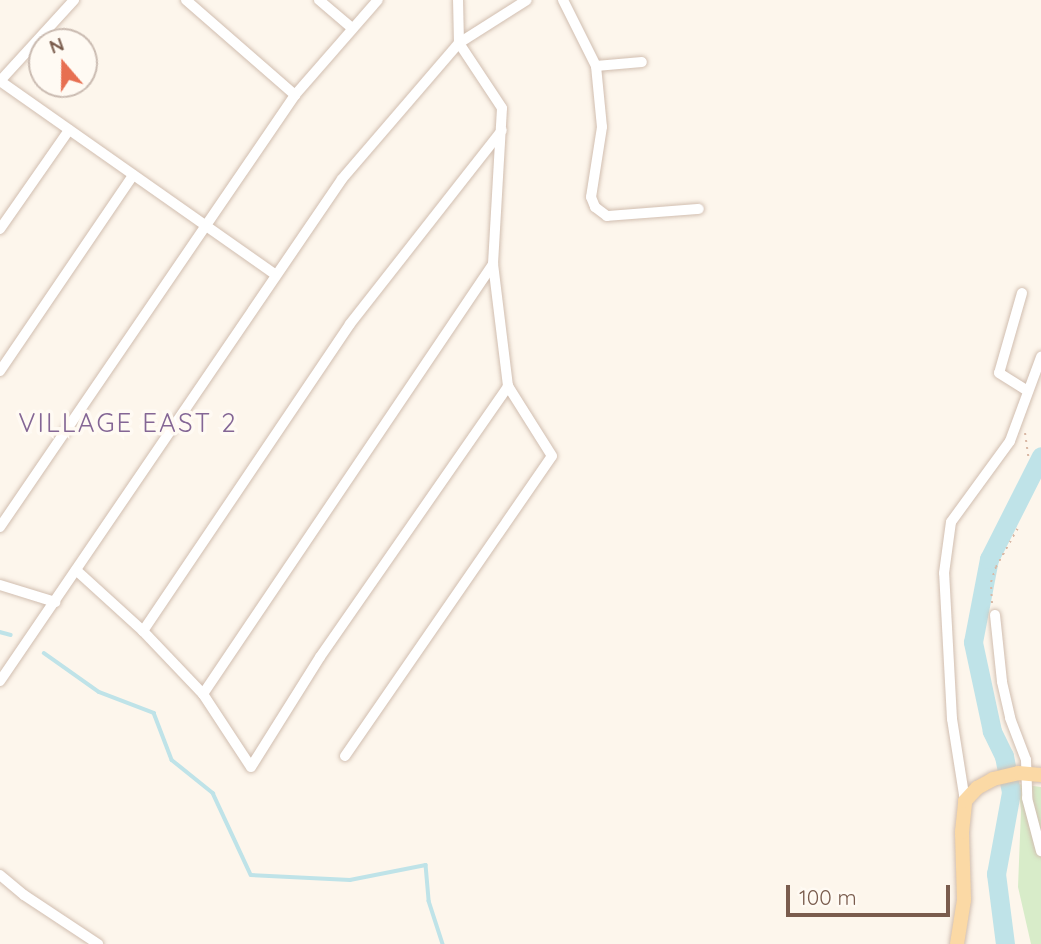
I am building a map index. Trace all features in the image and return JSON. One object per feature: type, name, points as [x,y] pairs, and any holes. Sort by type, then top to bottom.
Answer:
[{"type":"main road","points":[[957,944],[964,900],[962,832],[965,801],[977,788],[993,779],[1029,774]]},
{"type":"street","points":[[74,0],[0,81],[275,274]]},
{"type":"street","points":[[186,0],[296,95]]},
{"type":"street","points":[[319,0],[352,28]]},
{"type":"street","points":[[0,527],[205,224],[296,95],[378,0]]},
{"type":"street","points":[[345,756],[552,456],[508,386],[493,264],[502,108],[459,43],[458,0]]},
{"type":"street","points":[[0,681],[275,274],[342,180],[459,43],[527,0]]},
{"type":"street","points":[[564,0],[596,66],[602,127],[591,197],[595,207],[607,216],[699,209]]},
{"type":"street","points":[[596,66],[642,62]]},
{"type":"street","points":[[0,229],[69,130]]},
{"type":"street","points":[[142,631],[350,324],[502,130]]},
{"type":"street","points":[[0,371],[134,175]]},
{"type":"street","points":[[203,694],[493,264]]},
{"type":"street","points":[[1022,293],[999,373],[1026,390]]},
{"type":"street","points":[[965,801],[952,719],[944,573],[951,522],[1010,441],[1026,390],[1041,357]]},
{"type":"street","points":[[76,570],[142,631],[203,694],[251,767],[320,657],[508,386]]},
{"type":"street","points":[[0,585],[55,602]]},
{"type":"street","points":[[995,615],[1007,706],[1029,774],[1028,807],[1041,851]]},
{"type":"street","points":[[0,875],[24,895],[98,944]]},
{"type":"path","points":[[995,615],[991,582],[996,567],[1019,526]]},
{"type":"green space","points":[[1018,784],[1041,787],[1041,944],[1031,944],[1018,887],[1021,810]]},
{"type":"waterway","points":[[1005,944],[996,874],[1011,792],[1004,756],[992,731],[973,642],[989,559],[1041,456]]},
{"type":"waterway","points":[[0,632],[11,635]]},
{"type":"waterway","points":[[44,653],[99,692],[154,713],[172,760],[213,793],[251,875],[350,880],[426,865],[429,901],[443,944]]},
{"type":"district","name":"VILLAGE EAST 2","points":[[128,423]]}]
